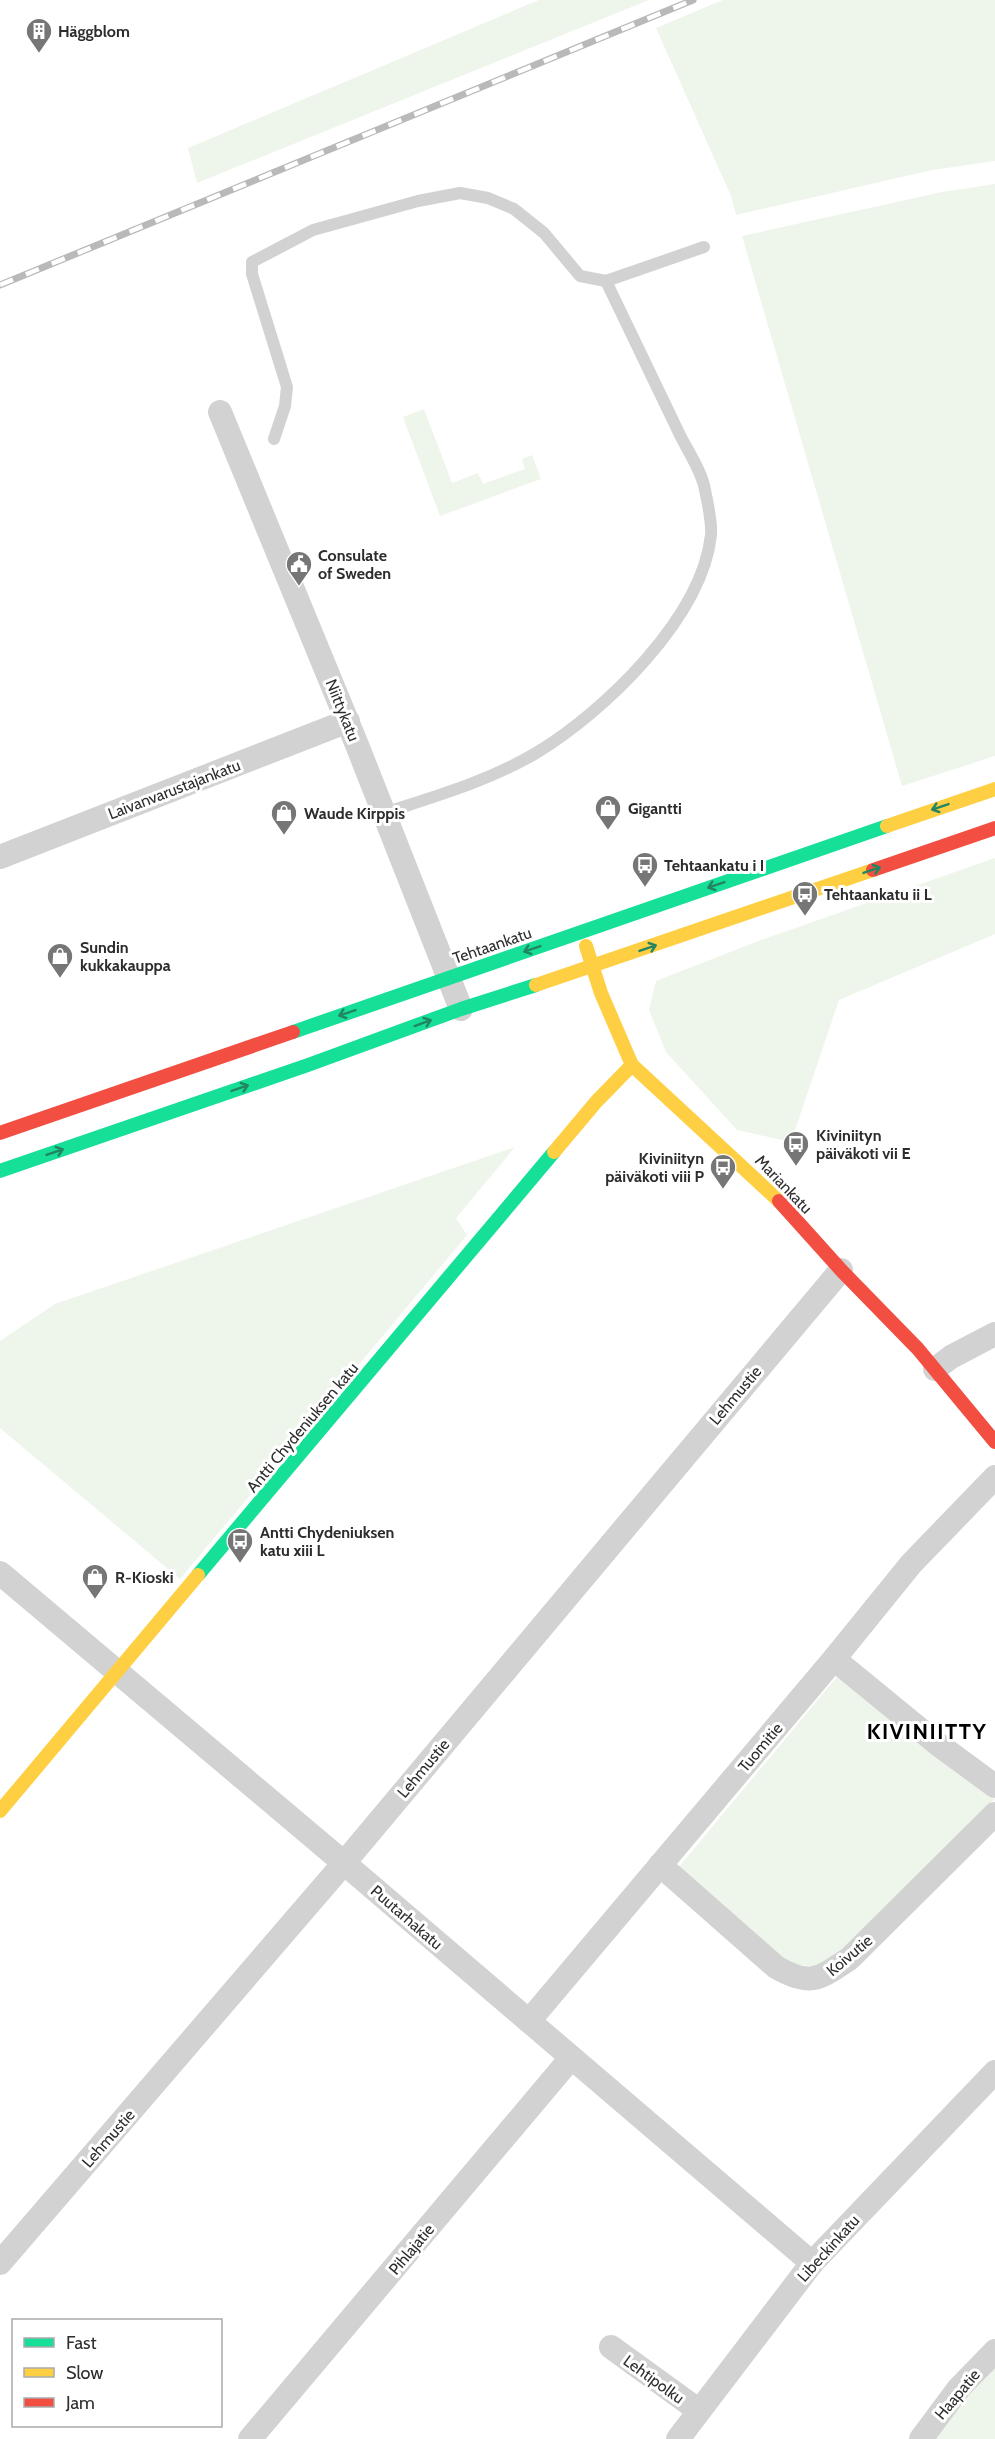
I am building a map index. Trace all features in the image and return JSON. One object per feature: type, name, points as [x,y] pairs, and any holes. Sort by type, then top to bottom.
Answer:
[{"type":"main road","name":"Tehtaankatu","points":[[0,1133],[995,789]]},
{"type":"main road","points":[[0,1171],[297,1069],[461,1009],[593,967],[995,828]]},
{"type":"main road","name":"Mariankatu","points":[[581,932],[632,1065],[768,1188],[841,1270],[935,1369],[995,1442]]},
{"type":"main road","name":"Antti Chydeniuksen katu","points":[[0,1811],[596,1102],[632,1065]]},
{"type":"street","name":"Niittykatu","points":[[220,412],[348,721],[461,1009]]},
{"type":"street","name":"Laivanvarustajankatu","points":[[0,856],[348,721]]},
{"type":"street","name":"Lehmustie","points":[[0,2263],[344,1863],[841,1270]]},
{"type":"street","points":[[935,1369],[951,1357],[995,1334]]},
{"type":"street","name":"Tuomitie","points":[[529,2021],[834,1659],[911,1564],[995,1477]]},
{"type":"street","name":"Puutarhakatu","points":[[0,1573],[812,2263]]},
{"type":"street","points":[[834,1659],[939,1745],[995,1786]]},
{"type":"street","name":"Koivutie","points":[[660,1865],[776,1967],[790,1976],[806,1979],[821,1978],[849,1959],[995,1814]]},
{"type":"street","name":"Pihlajatie","points":[[250,2439],[572,2058]]},
{"type":"street","name":"Libeckinkatu","points":[[678,2439],[812,2263],[995,2072]]},
{"type":"street","name":"Lehtipolku","points":[[610,2348],[698,2410]]},
{"type":"street","name":"Haapatie","points":[[921,2439],[959,2388],[995,2351]]},
{"type":"lane","points":[[274,439],[285,406],[287,387],[252,274],[252,262],[312,230],[418,201],[460,193],[488,198],[514,208],[544,233],[579,276],[606,281],[704,247]]},
{"type":"lane","points":[[384,813],[477,781],[511,766],[537,752],[574,726],[592,713],[637,669],[660,642],[693,590],[707,553],[711,533],[705,487],[606,281]]},
{"type":"shaded area","points":[[539,0],[649,0],[197,183],[188,148]]},
{"type":"shaded area","points":[[723,0],[995,0],[995,161],[932,170],[736,215],[731,196],[656,28]]},
{"type":"shaded area","points":[[995,184],[995,756],[902,786],[742,236],[942,192]]},
{"type":"shaded area","points":[[424,409],[452,483],[478,473],[483,484],[525,469],[522,459],[532,455],[541,479],[440,516],[403,417]]},
{"type":"shaded area","points":[[995,858],[995,934],[839,1000],[791,1142],[737,1130],[666,1052],[649,1010],[656,981],[761,940]]},
{"type":"shaded area","points":[[515,1147],[456,1218],[467,1235],[180,1579],[0,1428],[0,1341],[55,1304]]},
{"type":"shaded area","points":[[840,1673],[933,1751],[995,1799],[841,1951],[819,1967],[793,1964],[780,1958],[678,1868]]},
{"type":"shaded area","points":[[995,2364],[995,2439],[934,2439],[973,2387]]},
{"type":"railway","points":[[0,285],[693,0]]},
{"type":"traffic: fast","points":[[293,1032],[887,826]]},
{"type":"traffic: fast","points":[[0,1171],[308,1065],[461,1009],[536,985]]},
{"type":"traffic: fast","points":[[198,1575],[554,1152]]},
{"type":"traffic: slow","points":[[887,826],[995,789]]},
{"type":"traffic: slow","points":[[536,985],[873,870]]},
{"type":"traffic: slow","points":[[586,946],[601,993],[632,1065],[779,1201]]},
{"type":"traffic: slow","points":[[554,1152],[596,1102],[632,1065]]},
{"type":"traffic: slow","points":[[0,1811],[198,1575]]},
{"type":"traffic: jam","points":[[873,870],[995,828]]},
{"type":"traffic: jam","points":[[0,1133],[293,1032]]},
{"type":"traffic: jam","points":[[779,1201],[841,1270],[918,1349],[995,1442]]},
{"type":"place","name":"Häggblom","points":[[39,54]]},
{"type":"place","name":"Consulate of Sweden","points":[[299,587]]},
{"type":"place","name":"Gigantti","points":[[608,831]]},
{"type":"place","name":"Waude Kirppis","points":[[284,836]]},
{"type":"place","name":"Tehtaankatu i I","points":[[645,888]]},
{"type":"place","name":"Tehtaankatu ii L","points":[[805,917]]},
{"type":"place","name":"Sundin kukkakauppa","points":[[60,979]]},
{"type":"place","name":"Kiviniityn päiväkoti vii E","points":[[796,1167]]},
{"type":"place","name":"Kiviniityn päiväkoti viii P","points":[[723,1190]]},
{"type":"place","name":"Antti Chydeniuksen katu xiii L","points":[[240,1564]]},
{"type":"place","name":"R-Kioski","points":[[95,1600]]},
{"type":"district","name":"KIVINIITTY","points":[[927,1731]]}]
